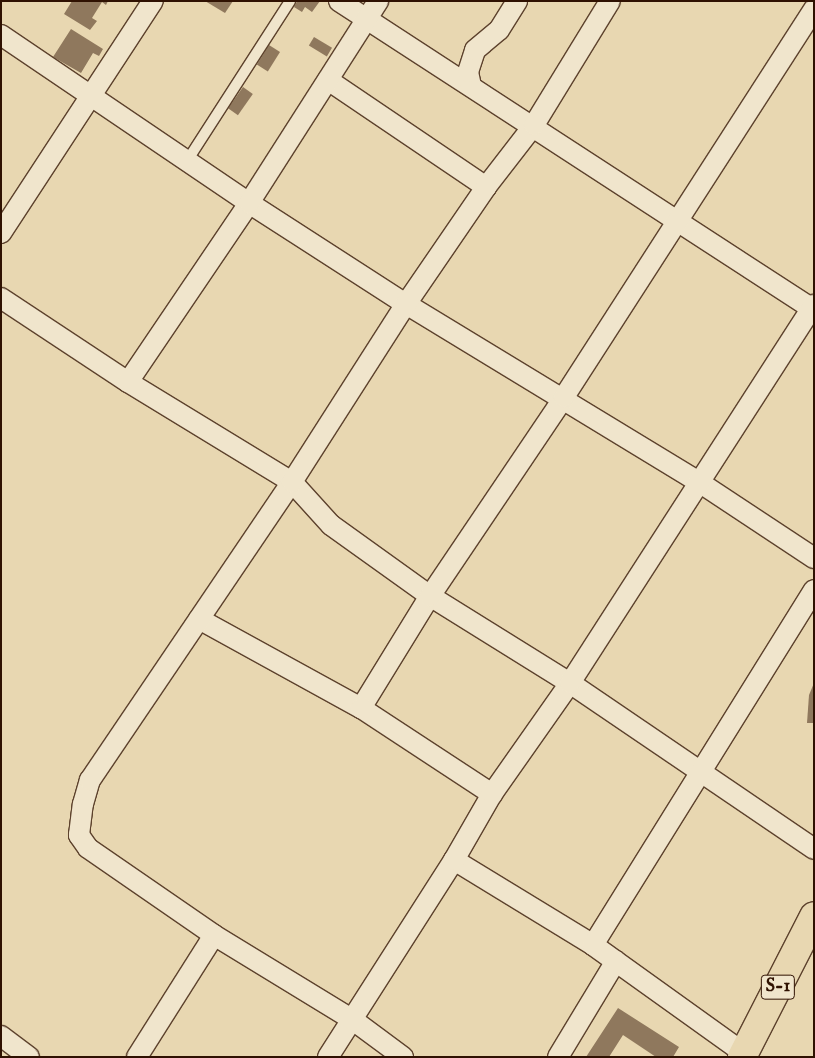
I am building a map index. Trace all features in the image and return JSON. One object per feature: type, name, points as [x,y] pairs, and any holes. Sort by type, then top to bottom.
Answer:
[{"type":"main road","name":"S-1","points":[[743,1055],[814,916]]},
{"type":"street","points":[[1,233],[153,1]]},
{"type":"street","points":[[328,1057],[454,860],[492,794],[570,683],[813,308],[339,1]]},
{"type":"street","points":[[128,382],[249,203],[378,1]]},
{"type":"street","points":[[471,86],[468,72],[475,50],[499,30],[517,1]]},
{"type":"street","points":[[402,1057],[353,1020],[214,935],[88,848],[79,836],[83,804],[90,780],[292,482],[406,304],[486,187],[534,126],[610,1]]},
{"type":"street","points":[[361,708],[430,596],[564,397],[814,8]]},
{"type":"street","points":[[1,35],[249,203],[406,304],[564,397],[699,482],[814,558]]},
{"type":"street","points":[[328,80],[486,187]]},
{"type":"street","points":[[1,298],[128,382],[292,482],[330,524],[430,596],[570,683],[814,849]]},
{"type":"street","points":[[593,945],[814,590]]},
{"type":"street","points":[[199,619],[361,708],[492,794]]},
{"type":"street","points":[[454,860],[593,945],[743,1055]]},
{"type":"street","points":[[137,1057],[214,935]]},
{"type":"street","points":[[558,1057],[616,961]]},
{"type":"street","points":[[1,1036],[29,1057]]},
{"type":"lane","points":[[187,161],[290,1]]},
{"type":"building","points":[[72,1],[108,1],[106,5],[102,2],[92,18],[97,21],[90,30],[64,14]]},
{"type":"building","points":[[205,1],[233,1],[225,13]]},
{"type":"building","points":[[297,1],[320,1],[312,12],[305,7],[302,12],[294,7]]},
{"type":"building","points":[[71,29],[103,49],[99,56],[93,53],[81,73],[53,57]]},
{"type":"building","points":[[314,37],[332,48],[327,56],[309,46]]},
{"type":"building","points":[[269,45],[280,52],[268,71],[257,65]]},
{"type":"building","points":[[243,87],[253,94],[238,115],[228,108]]},
{"type":"building","points":[[814,683],[814,723],[807,723],[809,695]]},
{"type":"building","points":[[618,1008],[679,1047],[673,1057],[656,1057],[623,1035],[609,1057],[586,1057]]}]
